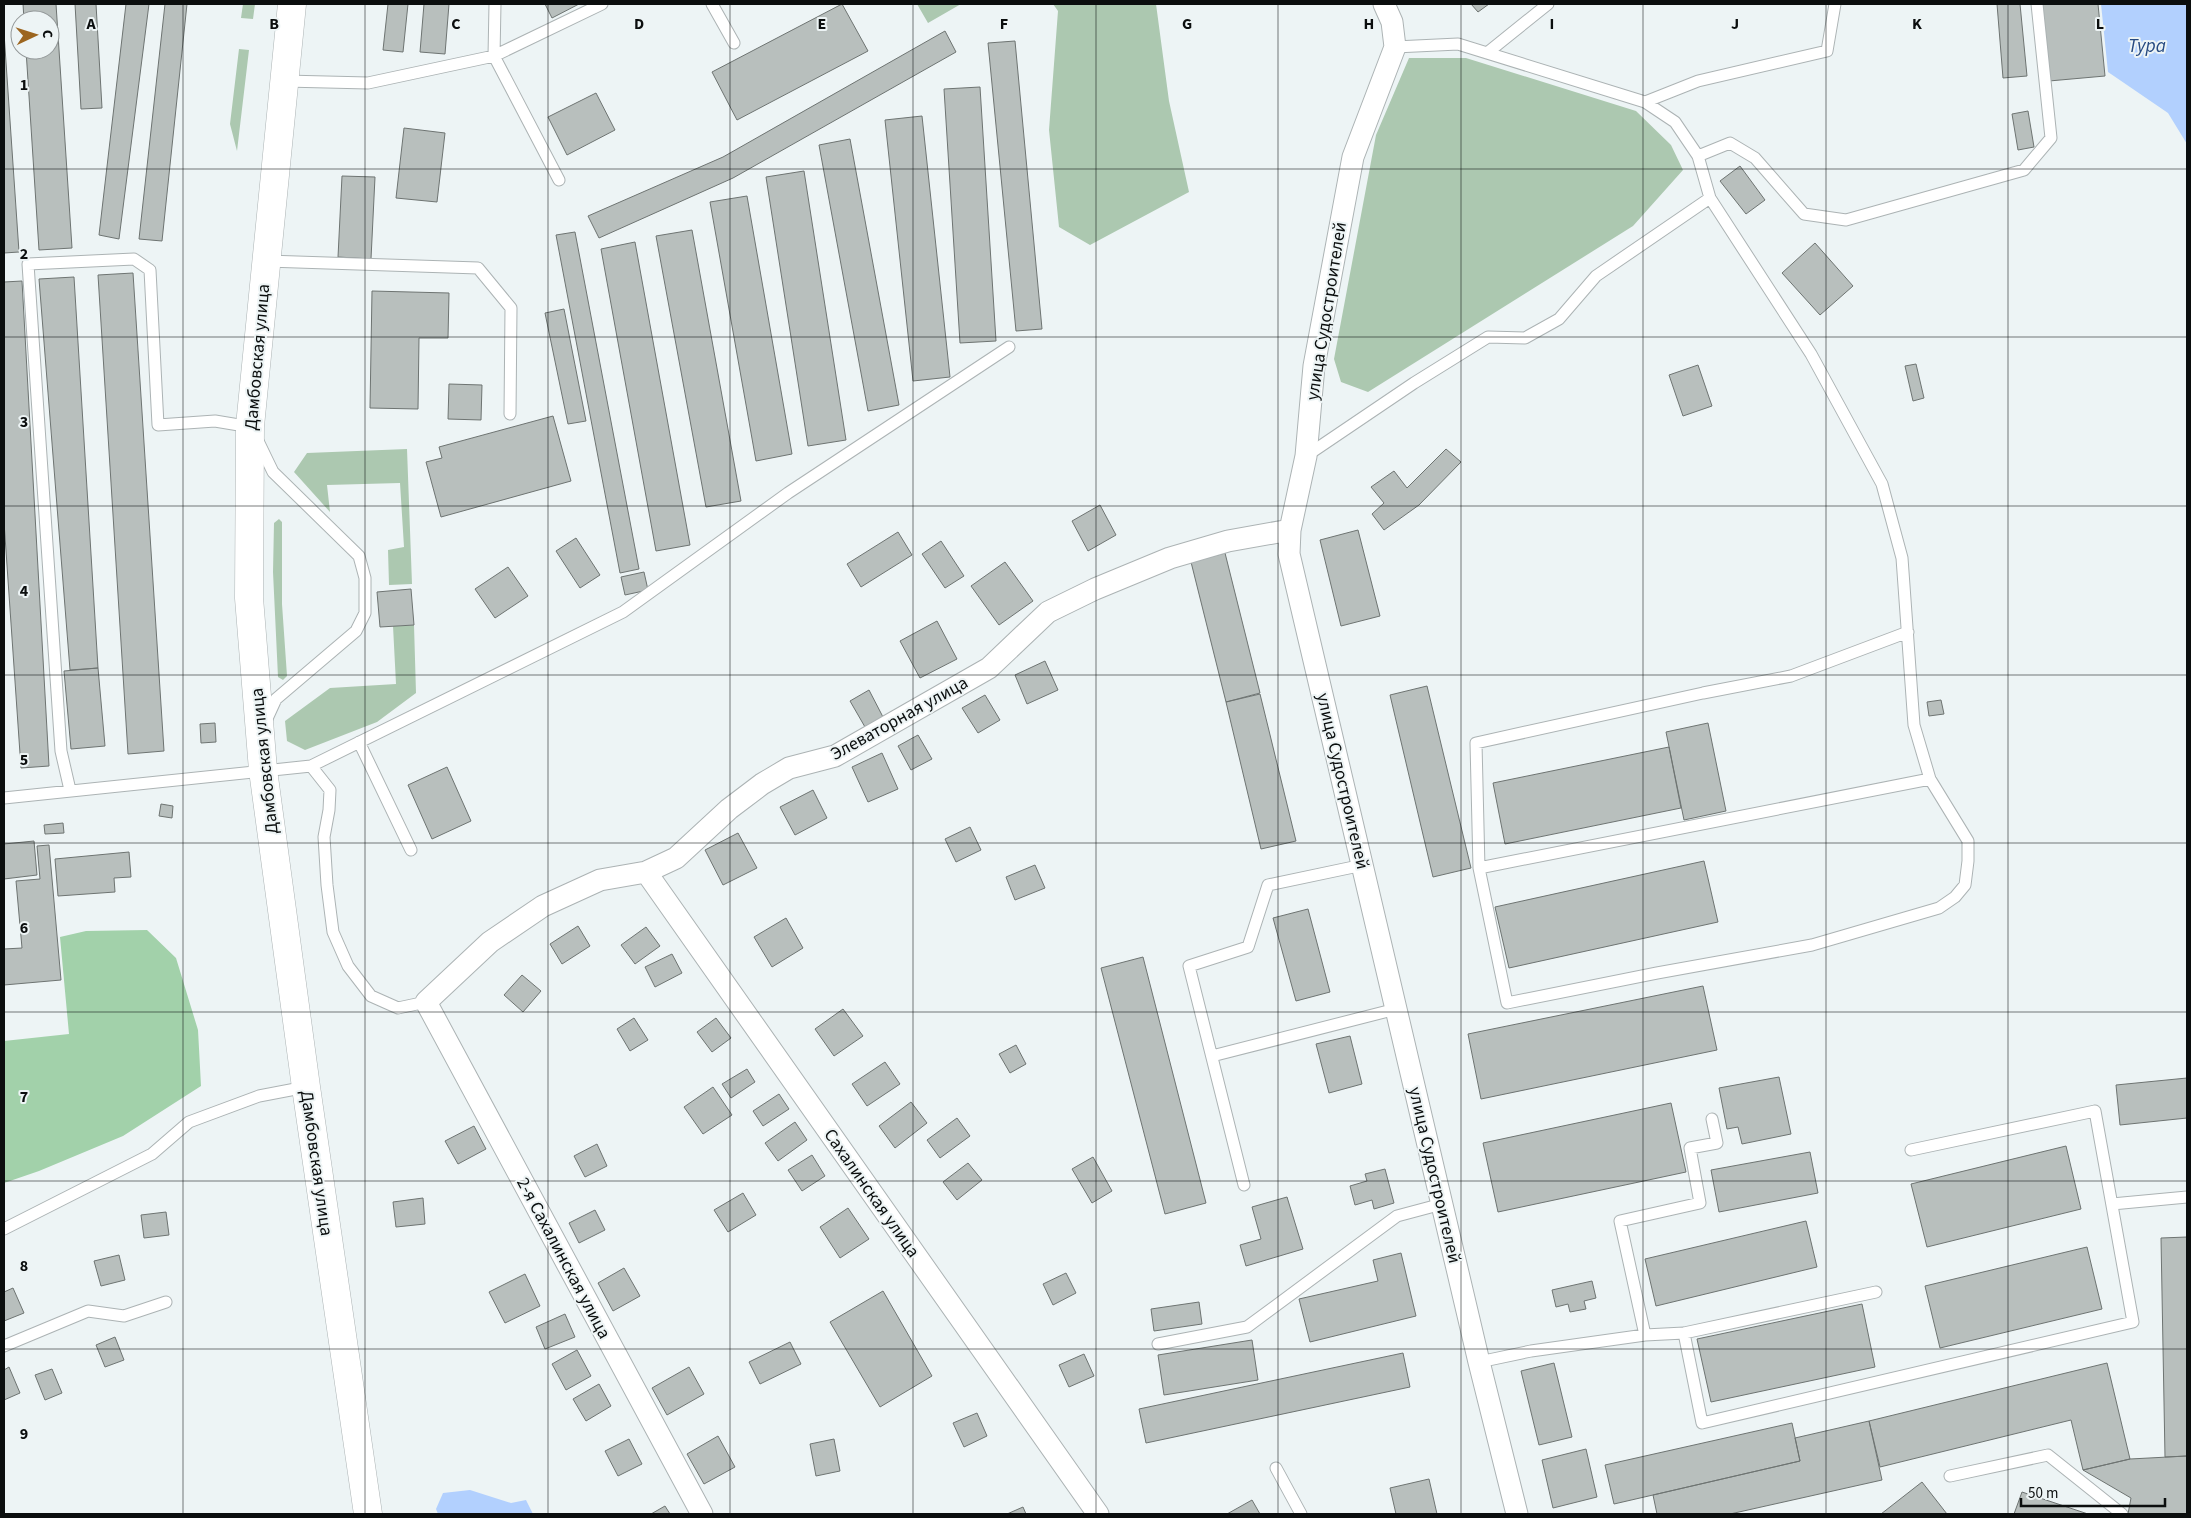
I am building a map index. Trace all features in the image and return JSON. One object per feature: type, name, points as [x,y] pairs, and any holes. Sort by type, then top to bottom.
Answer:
[{"type":"main road","name":"Дамбовская улица","points":[[292,4],[250,426],[249,598],[263,770],[306,1087],[368,1514]]},
{"type":"street","points":[[1384,4],[1392,22],[1395,47]]},
{"type":"street","name":"улица Судостроителей","points":[[1395,47],[1353,157],[1314,366],[1306,456],[1290,530],[1289,554],[1479,1362],[1517,1514]]},
{"type":"street","name":"Элеваторная улица","points":[[426,1002],[490,942],[542,906],[600,880],[646,872],[676,858],[730,809],[762,784],[789,768],[835,756],[989,668],[1048,612],[1095,589],[1170,558],[1228,541],[1290,530]]},
{"type":"street","name":"Сахалинская улица","points":[[646,872],[1096,1514]]},
{"type":"street","name":"2-я Сахалинская улица","points":[[426,1002],[702,1514]]},
{"type":"lane","points":[[495,4],[494,56],[559,180]]},
{"type":"lane","points":[[284,81],[368,83],[494,56],[602,4]]},
{"type":"lane","points":[[712,4],[734,43]]},
{"type":"lane","points":[[1487,53],[1548,4]]},
{"type":"lane","points":[[1645,102],[1698,81],[1827,51],[1835,4]]},
{"type":"lane","points":[[1698,156],[1730,143],[1754,158],[1804,214],[1846,220],[2024,170],[2051,138],[2037,4]]},
{"type":"lane","points":[[1395,47],[1458,44],[1645,102],[1675,122],[1698,156],[1710,198],[1811,354],[1882,484],[1902,558],[1908,632],[1914,725],[1930,779],[1968,841],[1965,885],[1955,897],[1939,908],[1812,945],[1506,1003],[1479,868],[1476,743],[1703,693],[1791,676],[1908,632]]},
{"type":"lane","points":[[1306,456],[1414,383],[1488,337],[1525,338],[1559,319],[1596,276],[1710,198]]},
{"type":"lane","points":[[70,790],[61,751],[28,264],[134,259],[150,270],[158,425],[215,421],[250,426],[272,472],[359,556],[365,578],[365,613],[356,631],[276,699],[259,736]]},
{"type":"lane","points":[[265,261],[478,268],[511,308],[510,414]]},
{"type":"lane","points":[[4,798],[311,766],[623,612],[788,493],[1009,347]]},
{"type":"lane","points":[[359,742],[411,850]]},
{"type":"lane","points":[[311,766],[330,790],[329,810],[324,837],[327,885],[332,932],[348,966],[371,996],[398,1008],[426,1002]]},
{"type":"lane","points":[[1479,868],[1930,779]]},
{"type":"lane","points":[[1244,1185],[1189,966],[1248,947],[1268,886],[1363,866]]},
{"type":"lane","points":[[1212,1056],[1396,1009]]},
{"type":"lane","points":[[4,1229],[152,1154],[189,1122],[259,1096],[306,1087]]},
{"type":"lane","points":[[1684,1334],[1702,1423],[2133,1322],[2095,1111],[1911,1150]]},
{"type":"lane","points":[[1645,1335],[1620,1221],[1700,1203],[1690,1148],[1717,1143],[1712,1119]]},
{"type":"lane","points":[[2112,1204],[2187,1197]]},
{"type":"lane","points":[[1158,1344],[1247,1327],[1397,1216],[1442,1204]]},
{"type":"lane","points":[[1479,1362],[1531,1351],[1645,1335],[1684,1334],[1876,1292]]},
{"type":"lane","points":[[4,1346],[88,1311],[124,1316],[166,1302]]},
{"type":"lane","points":[[1950,1476],[2048,1455],[2122,1514]]},
{"type":"lane","points":[[1276,1468],[1301,1514]]},
{"type":"green space","points":[[243,4],[255,4],[253,19],[241,18]]},
{"type":"green space","points":[[917,4],[961,4],[928,23]]},
{"type":"green space","points":[[1053,4],[1156,4],[1169,101],[1189,192],[1090,245],[1059,227],[1049,130],[1058,11]]},
{"type":"green space","points":[[239,49],[249,50],[237,151],[230,124]]},
{"type":"green space","points":[[1409,58],[1466,58],[1636,111],[1671,145],[1683,170],[1633,226],[1368,392],[1341,382],[1334,359],[1376,135]]},
{"type":"green space","points":[[407,449],[412,584],[389,585],[388,550],[404,547],[400,483],[327,485],[330,512],[294,472],[307,453]]},
{"type":"green space","points":[[279,519],[282,522],[282,604],[287,676],[283,680],[278,677],[273,572],[274,523]]},
{"type":"green space","points":[[414,625],[416,693],[377,722],[305,750],[287,741],[285,721],[330,688],[396,684],[393,626]]},
{"type":"green space","points":[[147,930],[176,958],[198,1030],[201,1086],[123,1136],[39,1171],[4,1183],[4,1041],[69,1034],[60,937],[86,931]]},
{"type":"water","name":"Тура","points":[[2101,4],[2187,4],[2187,144],[2168,113],[2108,72]]},
{"type":"water","points":[[470,1490],[511,1503],[526,1500],[533,1514],[438,1514],[436,1509],[443,1493]]},
{"type":"building","points":[[23,4],[56,4],[56,10],[23,10]]},
{"type":"building","points":[[75,4],[96,4],[102,108],[81,109]]},
{"type":"building","points":[[126,4],[149,4],[119,239],[99,235]]},
{"type":"building","points":[[165,4],[187,4],[162,241],[139,239]]},
{"type":"building","points":[[388,4],[408,4],[403,52],[383,50]]},
{"type":"building","points":[[424,4],[449,4],[445,54],[420,52]]},
{"type":"building","points":[[545,4],[579,4],[552,18]]},
{"type":"building","points":[[842,4],[868,51],[737,120],[712,72]]},
{"type":"building","points":[[1471,4],[1489,4],[1478,12]]},
{"type":"building","points":[[1997,4],[2020,4],[2027,76],[2003,78]]},
{"type":"building","points":[[2042,4],[2098,4],[2105,76],[2049,81]]},
{"type":"building","points":[[945,31],[956,52],[733,178],[599,238],[588,216],[723,157]]},
{"type":"building","points":[[4,33],[19,252],[4,253]]},
{"type":"building","points":[[1015,41],[1042,329],[1016,331],[988,43]]},
{"type":"building","points":[[27,60],[60,60],[72,248],[39,250]]},
{"type":"building","points":[[980,87],[996,341],[960,343],[944,89]]},
{"type":"building","points":[[596,93],[615,130],[567,155],[548,117]]},
{"type":"building","points":[[2028,111],[2034,147],[2018,150],[2012,114]]},
{"type":"building","points":[[922,116],[950,377],[913,381],[885,120]]},
{"type":"building","points":[[404,128],[445,133],[437,202],[396,198]]},
{"type":"building","points":[[850,139],[899,405],[868,411],[819,145]]},
{"type":"building","points":[[1740,166],[1765,200],[1746,214],[1720,181]]},
{"type":"building","points":[[804,171],[846,440],[808,446],[766,177]]},
{"type":"building","points":[[342,176],[375,177],[371,259],[338,257]]},
{"type":"building","points":[[747,196],[792,454],[756,461],[710,202]]},
{"type":"building","points":[[692,230],[741,501],[706,507],[656,236]]},
{"type":"building","points":[[575,232],[639,569],[620,573],[556,235]]},
{"type":"building","points":[[635,242],[690,545],[656,551],[601,249]]},
{"type":"building","points":[[1815,243],[1853,286],[1820,315],[1782,273]]},
{"type":"building","points":[[133,273],[164,751],[128,754],[98,275]]},
{"type":"building","points":[[74,277],[98,668],[70,670],[39,279]]},
{"type":"building","points":[[22,281],[49,766],[21,768],[4,522],[4,282]]},
{"type":"building","points":[[372,291],[449,293],[448,338],[419,338],[418,409],[370,408]]},
{"type":"building","points":[[564,309],[586,421],[568,424],[545,313]]},
{"type":"building","points":[[1916,364],[1924,398],[1913,401],[1905,366]]},
{"type":"building","points":[[1698,365],[1712,406],[1683,416],[1669,375]]},
{"type":"building","points":[[449,384],[482,385],[481,420],[448,419]]},
{"type":"building","points":[[553,416],[571,481],[441,517],[426,462],[442,458],[439,447]]},
{"type":"building","points":[[1446,449],[1461,462],[1419,505],[1384,530],[1372,514],[1384,503],[1371,487],[1394,471],[1407,488]]},
{"type":"building","points":[[1100,505],[1116,535],[1088,551],[1072,521]]},
{"type":"building","points":[[1358,530],[1380,616],[1341,626],[1320,540]]},
{"type":"building","points":[[898,532],[912,555],[861,587],[847,564]]},
{"type":"building","points":[[576,538],[600,575],[580,588],[556,551]]},
{"type":"building","points":[[941,541],[964,576],[945,588],[922,554]]},
{"type":"building","points":[[1225,553],[1260,693],[1226,702],[1191,562]]},
{"type":"building","points":[[1005,562],[1033,601],[999,625],[971,586]]},
{"type":"building","points":[[508,567],[528,596],[495,618],[475,589]]},
{"type":"building","points":[[644,572],[648,590],[625,595],[621,577]]},
{"type":"building","points":[[411,589],[414,625],[380,627],[377,592]]},
{"type":"building","points":[[937,621],[957,659],[920,678],[900,641]]},
{"type":"building","points":[[1045,661],[1058,690],[1027,704],[1015,675]]},
{"type":"building","points":[[98,668],[105,746],[71,749],[64,671]]},
{"type":"building","points":[[1427,686],[1471,868],[1433,877],[1390,695]]},
{"type":"building","points":[[869,690],[883,717],[865,727],[850,701]]},
{"type":"building","points":[[1260,694],[1296,841],[1261,849],[1226,702]]},
{"type":"building","points":[[985,695],[1000,720],[978,733],[962,708]]},
{"type":"building","points":[[1941,700],[1944,714],[1929,716],[1927,702]]},
{"type":"building","points":[[215,723],[216,742],[201,743],[200,724]]},
{"type":"building","points":[[1708,723],[1726,811],[1684,820],[1666,732]]},
{"type":"building","points":[[918,735],[932,759],[911,770],[898,746]]},
{"type":"building","points":[[1669,747],[1681,808],[1505,844],[1493,783]]},
{"type":"building","points":[[882,753],[898,789],[868,802],[852,767]]},
{"type":"building","points":[[447,767],[471,821],[432,839],[408,785]]},
{"type":"building","points":[[813,790],[827,818],[795,835],[780,807]]},
{"type":"building","points":[[161,804],[173,806],[172,818],[159,816]]},
{"type":"building","points":[[63,823],[64,833],[45,834],[44,825]]},
{"type":"building","points":[[970,827],[981,850],[956,862],[945,839]]},
{"type":"building","points":[[738,833],[757,868],[723,885],[705,850]]},
{"type":"building","points":[[34,841],[37,875],[4,879],[4,844]]},
{"type":"building","points":[[49,845],[61,980],[4,985],[4,949],[22,948],[16,881],[40,879],[37,846]]},
{"type":"building","points":[[129,852],[131,877],[114,878],[115,892],[58,896],[55,859]]},
{"type":"building","points":[[1704,861],[1718,922],[1509,968],[1495,907]]},
{"type":"building","points":[[1035,865],[1045,888],[1015,900],[1006,877]]},
{"type":"building","points":[[1308,909],[1330,992],[1296,1001],[1273,918]]},
{"type":"building","points":[[786,918],[803,948],[772,967],[754,937]]},
{"type":"building","points":[[578,926],[590,946],[562,964],[550,944]]},
{"type":"building","points":[[646,927],[660,946],[635,964],[621,945]]},
{"type":"building","points":[[672,954],[682,973],[655,987],[645,967]]},
{"type":"building","points":[[1143,957],[1206,1203],[1165,1214],[1101,968]]},
{"type":"building","points":[[522,975],[541,991],[523,1012],[504,995]]},
{"type":"building","points":[[1703,986],[1717,1050],[1481,1099],[1468,1034]]},
{"type":"building","points":[[843,1009],[863,1036],[834,1056],[815,1029]]},
{"type":"building","points":[[634,1018],[648,1040],[630,1051],[617,1029]]},
{"type":"building","points":[[716,1018],[731,1038],[712,1052],[697,1032]]},
{"type":"building","points":[[1350,1036],[1362,1084],[1329,1093],[1316,1044]]},
{"type":"building","points":[[1016,1045],[1026,1064],[1010,1073],[999,1054]]},
{"type":"building","points":[[885,1062],[900,1084],[867,1106],[852,1084]]},
{"type":"building","points":[[747,1069],[755,1082],[731,1098],[722,1084]]},
{"type":"building","points":[[1779,1077],[1791,1134],[1742,1144],[1738,1127],[1727,1129],[1719,1088]]},
{"type":"building","points":[[2187,1078],[2187,1118],[2120,1125],[2116,1085]]},
{"type":"building","points":[[713,1087],[732,1115],[703,1134],[684,1107]]},
{"type":"building","points":[[779,1094],[789,1109],[763,1126],[753,1111]]},
{"type":"building","points":[[911,1102],[927,1123],[895,1148],[879,1126]]},
{"type":"building","points":[[1671,1103],[1686,1172],[1498,1212],[1483,1143]]},
{"type":"building","points":[[957,1118],[970,1136],[940,1158],[927,1140]]},
{"type":"building","points":[[795,1122],[807,1140],[778,1161],[765,1143]]},
{"type":"building","points":[[474,1126],[486,1149],[458,1164],[445,1141]]},
{"type":"building","points":[[597,1144],[607,1166],[585,1177],[574,1156]]},
{"type":"building","points":[[2066,1146],[2081,1209],[1927,1247],[1911,1184]]},
{"type":"building","points":[[1810,1152],[1818,1193],[1719,1212],[1711,1170]]},
{"type":"building","points":[[812,1155],[825,1176],[802,1191],[788,1170]]},
{"type":"building","points":[[1093,1157],[1112,1191],[1092,1203],[1072,1169]]},
{"type":"building","points":[[968,1163],[982,1180],[957,1200],[943,1182]]},
{"type":"building","points":[[1385,1169],[1394,1203],[1374,1209],[1372,1200],[1355,1205],[1350,1186],[1367,1181],[1365,1174]]},
{"type":"building","points":[[743,1193],[756,1215],[728,1232],[714,1210]]},
{"type":"building","points":[[1287,1197],[1303,1249],[1246,1266],[1240,1245],[1261,1239],[1252,1207]]},
{"type":"building","points":[[423,1198],[425,1224],[396,1227],[393,1202]]},
{"type":"building","points":[[848,1208],[869,1239],[840,1258],[820,1227]]},
{"type":"building","points":[[595,1210],[605,1230],[579,1243],[569,1223]]},
{"type":"building","points":[[166,1212],[169,1235],[144,1238],[141,1215]]},
{"type":"building","points":[[1806,1221],[1817,1267],[1656,1306],[1645,1259]]},
{"type":"building","points":[[2187,1237],[2187,1456],[2165,1457],[2161,1238]]},
{"type":"building","points":[[2087,1247],[2102,1309],[1940,1348],[1925,1286]]},
{"type":"building","points":[[1401,1253],[1416,1316],[1310,1342],[1299,1299],[1378,1281],[1373,1260]]},
{"type":"building","points":[[119,1255],[125,1280],[101,1286],[94,1261]]},
{"type":"building","points":[[624,1268],[640,1296],[613,1311],[598,1283]]},
{"type":"building","points":[[1066,1273],[1076,1293],[1053,1305],[1043,1284]]},
{"type":"building","points":[[525,1274],[540,1306],[505,1323],[489,1292]]},
{"type":"building","points":[[1592,1281],[1596,1298],[1584,1301],[1586,1309],[1570,1312],[1568,1304],[1556,1307],[1552,1290]]},
{"type":"building","points":[[13,1288],[24,1313],[4,1321],[4,1292]]},
{"type":"building","points":[[883,1291],[932,1376],[880,1407],[830,1322]]},
{"type":"building","points":[[1199,1302],[1202,1324],[1154,1331],[1151,1309]]},
{"type":"building","points":[[1862,1304],[1875,1367],[1711,1402],[1697,1339]]},
{"type":"building","points":[[565,1314],[575,1337],[545,1349],[536,1327]]},
{"type":"building","points":[[115,1337],[124,1360],[105,1367],[96,1345]]},
{"type":"building","points":[[1252,1340],[1258,1380],[1164,1395],[1158,1355]]},
{"type":"building","points":[[790,1342],[801,1364],[760,1384],[749,1362]]},
{"type":"building","points":[[577,1350],[591,1376],[566,1390],[552,1364]]},
{"type":"building","points":[[1403,1353],[1410,1387],[1146,1443],[1139,1409]]},
{"type":"building","points":[[1084,1354],[1094,1376],[1069,1387],[1059,1365]]},
{"type":"building","points":[[1554,1363],[1572,1437],[1539,1445],[1521,1371]]},
{"type":"building","points":[[2107,1363],[2130,1459],[2083,1470],[2071,1420],[1880,1467],[1869,1421]]},
{"type":"building","points":[[9,1367],[20,1393],[4,1400],[4,1370]]},
{"type":"building","points":[[689,1367],[704,1394],[667,1415],[652,1388]]},
{"type":"building","points":[[52,1369],[62,1393],[45,1400],[35,1375]]},
{"type":"building","points":[[599,1384],[611,1406],[586,1421],[573,1399]]},
{"type":"building","points":[[977,1413],[987,1436],[964,1447],[953,1423]]},
{"type":"building","points":[[1869,1421],[1882,1480],[1730,1514],[1657,1514],[1653,1495],[1800,1461],[1795,1438]]},
{"type":"building","points":[[1792,1423],[1800,1461],[1614,1504],[1605,1465]]},
{"type":"building","points":[[718,1436],[735,1467],[704,1484],[687,1454]]},
{"type":"building","points":[[629,1439],[642,1464],[618,1476],[605,1451]]},
{"type":"building","points":[[834,1439],[840,1471],[816,1476],[810,1444]]},
{"type":"building","points":[[1586,1449],[1597,1497],[1553,1508],[1542,1460]]},
{"type":"building","points":[[2187,1456],[2187,1514],[2128,1514],[2131,1498],[2083,1470],[2130,1459]]},
{"type":"building","points":[[1429,1479],[1437,1514],[1396,1514],[1390,1488]]},
{"type":"building","points":[[1922,1482],[1947,1514],[1881,1514]]},
{"type":"building","points":[[2022,1492],[2088,1514],[2014,1514]]},
{"type":"building","points":[[1252,1500],[1260,1514],[1227,1514]]},
{"type":"building","points":[[665,1506],[670,1514],[651,1514]]},
{"type":"building","points":[[1023,1507],[1026,1514],[1007,1514]]}]
